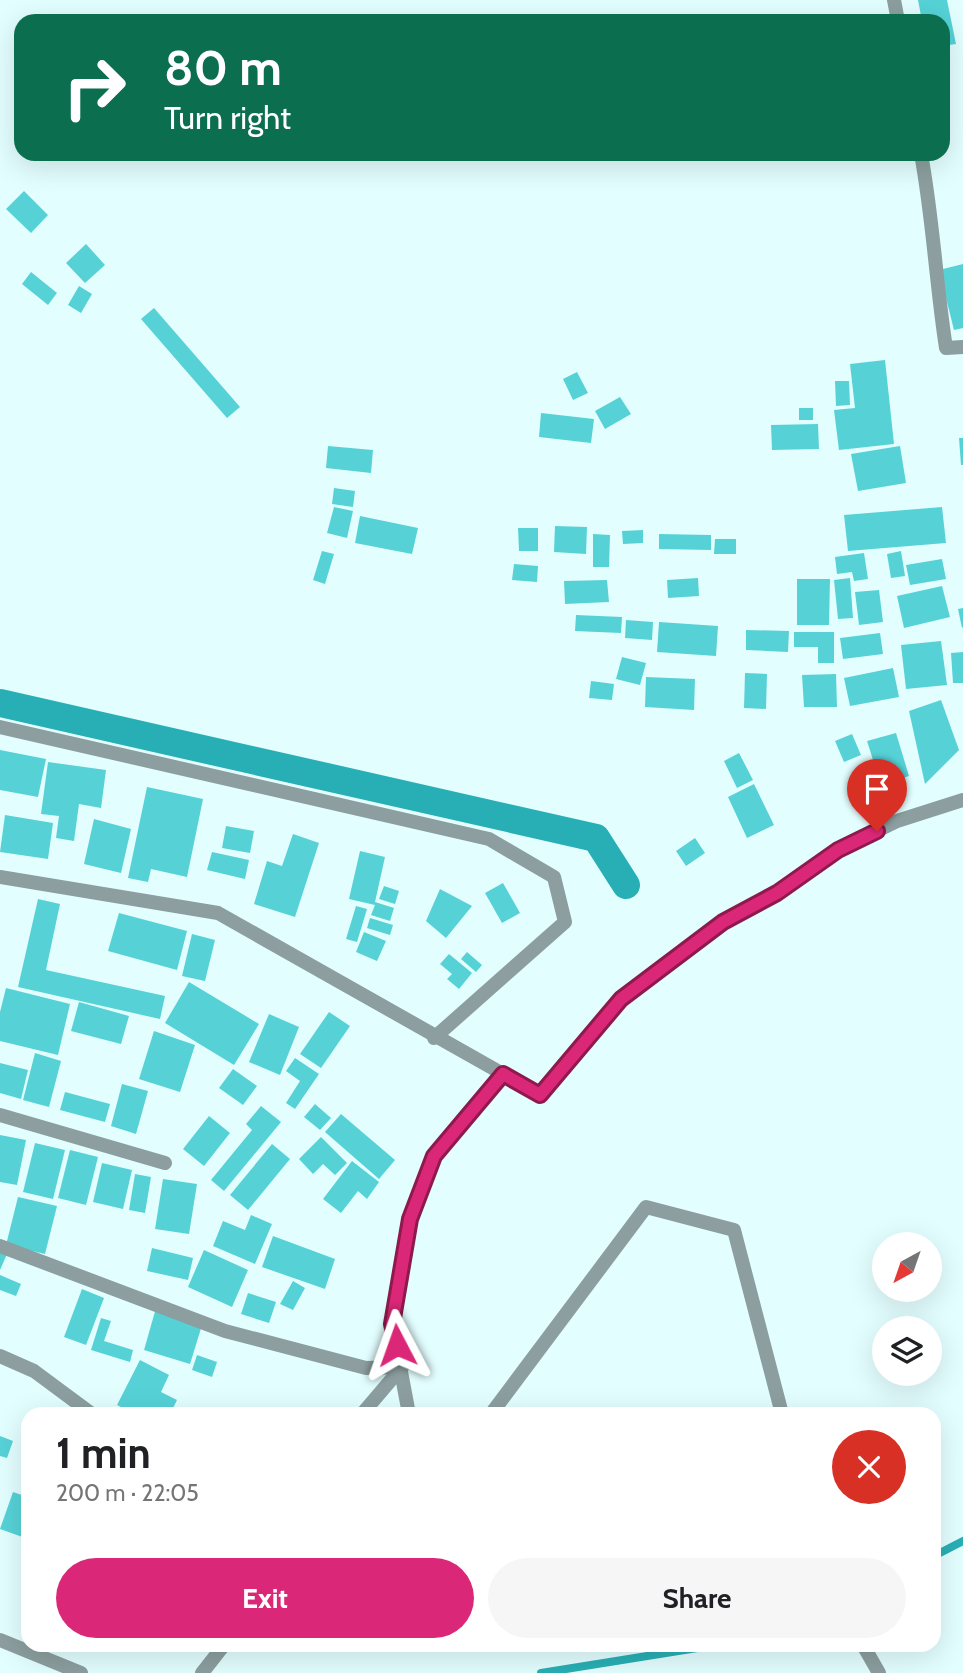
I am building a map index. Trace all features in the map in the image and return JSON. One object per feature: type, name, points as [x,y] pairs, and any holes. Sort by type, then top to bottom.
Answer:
[{"type":"street","points":[[921,161],[930,203],[935,273],[946,348],[963,347]]},
{"type":"street","points":[[0,727],[489,839],[554,877],[565,922],[434,1038]]},
{"type":"street","points":[[0,877],[218,913],[434,1038],[540,1095],[621,999],[723,922],[777,893],[838,850],[897,821],[963,800]]},
{"type":"street","points":[[408,1407],[392,1324],[410,1219],[434,1156],[503,1074]]},
{"type":"street","points":[[0,1115],[165,1163]]},
{"type":"street","points":[[496,1407],[646,1207],[734,1230],[780,1407]]},
{"type":"street","points":[[0,1246],[225,1331],[366,1368],[402,1367]]},
{"type":"street","points":[[0,1356],[34,1371],[83,1407]]},
{"type":"street","points":[[368,1407],[402,1367]]},
{"type":"street","points":[[0,1640],[21,1645]]},
{"type":"street","points":[[44,1652],[81,1673]]},
{"type":"street","points":[[202,1673],[218,1652]]},
{"type":"street","points":[[863,1673],[866,1652]]},
{"type":"street","points":[[867,1652],[879,1673]]},
{"type":"building","points":[[918,0],[947,0],[950,14],[921,14]]},
{"type":"building","points":[[950,15],[956,44],[950,45]]},
{"type":"building","points":[[24,191],[48,215],[31,233],[6,209]]},
{"type":"building","points":[[86,244],[105,265],[85,283],[66,263]]},
{"type":"building","points":[[963,264],[963,328],[954,330],[939,270]]},
{"type":"building","points":[[31,272],[57,293],[48,305],[22,284]]},
{"type":"building","points":[[79,286],[92,294],[81,313],[68,305]]},
{"type":"building","points":[[154,308],[240,407],[227,418],[141,319]]},
{"type":"building","points":[[885,360],[894,444],[839,450],[834,410],[855,408],[850,364]]},
{"type":"building","points":[[577,372],[588,393],[573,400],[563,379]]},
{"type":"building","points":[[835,381],[849,381],[850,405],[836,406]]},
{"type":"building","points":[[620,397],[631,414],[605,429],[595,411]]},
{"type":"building","points":[[799,408],[813,408],[813,420],[799,420]]},
{"type":"building","points":[[541,413],[594,419],[591,443],[539,437]]},
{"type":"building","points":[[818,424],[819,449],[772,450],[771,425]]},
{"type":"building","points":[[959,438],[963,438],[963,465],[961,465]]},
{"type":"building","points":[[328,446],[373,450],[371,473],[326,468]]},
{"type":"building","points":[[900,446],[906,483],[858,491],[851,454]]},
{"type":"building","points":[[334,488],[355,491],[353,507],[332,504]]},
{"type":"building","points":[[334,507],[353,511],[347,538],[327,533]]},
{"type":"building","points":[[942,507],[946,543],[848,551],[844,515]]},
{"type":"building","points":[[360,516],[418,528],[412,554],[355,543]]},
{"type":"building","points":[[555,526],[587,527],[586,554],[554,552]]},
{"type":"building","points":[[518,528],[538,528],[538,551],[519,551]]},
{"type":"building","points":[[643,530],[643,543],[623,544],[622,531]]},
{"type":"building","points":[[593,534],[610,535],[609,567],[593,567]]},
{"type":"building","points":[[659,534],[711,535],[711,550],[659,549]]},
{"type":"building","points":[[715,539],[736,539],[736,554],[714,554]]},
{"type":"building","points":[[322,551],[334,554],[325,584],[313,580]]},
{"type":"building","points":[[901,551],[905,576],[891,578],[887,554]]},
{"type":"building","points":[[864,553],[868,579],[854,581],[852,572],[837,574],[835,557]]},
{"type":"building","points":[[942,559],[946,579],[910,585],[906,565]]},
{"type":"building","points":[[514,564],[538,566],[537,582],[512,580]]},
{"type":"building","points":[[698,578],[699,596],[668,598],[667,580]]},
{"type":"building","points":[[850,578],[853,618],[838,619],[834,580]]},
{"type":"building","points":[[797,579],[830,579],[829,625],[797,625]]},
{"type":"building","points":[[607,580],[609,602],[565,604],[564,581]]},
{"type":"building","points":[[942,586],[950,617],[904,628],[897,596]]},
{"type":"building","points":[[879,590],[883,622],[859,625],[855,592]]},
{"type":"building","points":[[963,608],[963,627],[962,628],[958,609]]},
{"type":"building","points":[[576,615],[622,617],[621,633],[575,631]]},
{"type":"building","points":[[626,620],[653,622],[652,640],[625,638]]},
{"type":"building","points":[[659,622],[718,626],[716,656],[657,652]]},
{"type":"building","points":[[746,630],[789,631],[788,652],[746,650]]},
{"type":"building","points":[[794,632],[834,632],[834,663],[818,663],[818,647],[794,647]]},
{"type":"building","points":[[880,633],[883,654],[843,659],[840,638]]},
{"type":"building","points":[[941,641],[947,685],[906,689],[901,645]]},
{"type":"building","points":[[963,652],[963,683],[953,683],[951,653]]},
{"type":"building","points":[[622,657],[646,663],[640,685],[616,679]]},
{"type":"building","points":[[893,668],[899,697],[850,706],[844,678]]},
{"type":"building","points":[[745,673],[767,674],[766,709],[744,708]]},
{"type":"building","points":[[836,674],[837,707],[804,707],[802,675]]},
{"type":"building","points":[[646,677],[695,679],[694,710],[645,707]]},
{"type":"building","points":[[591,681],[614,684],[612,700],[589,698]]},
{"type":"building","points":[[941,700],[959,750],[925,784],[909,711]]},
{"type":"building","points":[[896,733],[909,776],[881,785],[867,741]]},
{"type":"building","points":[[852,734],[861,755],[844,762],[835,741]]},
{"type":"building","points":[[0,750],[46,759],[38,797],[0,790]]},
{"type":"building","points":[[739,753],[753,780],[737,788],[724,761]]},
{"type":"building","points":[[48,762],[106,770],[101,808],[79,804],[74,841],[56,838],[59,816],[41,814]]},
{"type":"building","points":[[754,784],[774,825],[747,838],[728,797]]},
{"type":"building","points":[[147,787],[203,799],[187,877],[151,869],[148,882],[128,878]]},
{"type":"building","points":[[5,815],[53,823],[48,859],[0,852]]},
{"type":"building","points":[[94,819],[131,829],[121,873],[84,864]]},
{"type":"building","points":[[226,826],[254,831],[250,853],[222,848]]},
{"type":"building","points":[[293,834],[319,843],[295,917],[254,904],[267,861],[282,866]]},
{"type":"building","points":[[695,838],[705,853],[686,866],[676,851]]},
{"type":"building","points":[[360,851],[385,857],[375,902],[394,908],[390,921],[371,915],[375,905],[349,899]]},
{"type":"building","points":[[212,852],[249,860],[245,879],[207,870]]},
{"type":"building","points":[[503,883],[520,913],[502,923],[485,893]]},
{"type":"building","points":[[384,886],[399,891],[395,904],[379,899]]},
{"type":"building","points":[[440,889],[472,906],[446,938],[426,921]]},
{"type":"building","points":[[38,899],[60,904],[46,970],[165,996],[160,1019],[18,987]]},
{"type":"building","points":[[356,906],[367,909],[357,942],[346,939]]},
{"type":"building","points":[[119,913],[187,931],[177,970],[108,951]]},
{"type":"building","points":[[370,918],[393,925],[390,935],[367,928]]},
{"type":"building","points":[[364,932],[386,941],[377,961],[356,952]]},
{"type":"building","points":[[192,934],[215,940],[205,981],[182,976]]},
{"type":"building","points":[[467,952],[482,965],[476,972],[461,959]]},
{"type":"building","points":[[449,954],[472,973],[459,989],[447,979],[452,974],[440,964]]},
{"type":"building","points":[[189,982],[259,1024],[234,1065],[165,1023]]},
{"type":"building","points":[[6,988],[70,1004],[58,1055],[0,1041],[0,1012]]},
{"type":"building","points":[[79,1002],[129,1016],[121,1044],[71,1031]]},
{"type":"building","points":[[329,1012],[350,1026],[321,1068],[300,1054]]},
{"type":"building","points":[[269,1014],[299,1027],[280,1075],[249,1062]]},
{"type":"building","points":[[154,1031],[195,1045],[180,1092],[139,1079]]},
{"type":"building","points":[[35,1053],[61,1061],[49,1107],[23,1100]]},
{"type":"building","points":[[295,1058],[319,1074],[295,1109],[286,1103],[300,1081],[286,1071]]},
{"type":"building","points":[[0,1063],[28,1070],[21,1099],[0,1093]]},
{"type":"building","points":[[233,1069],[257,1086],[243,1105],[219,1088]]},
{"type":"building","points":[[122,1084],[148,1091],[136,1134],[111,1126]]},
{"type":"building","points":[[65,1092],[110,1104],[105,1122],[60,1110]]},
{"type":"building","points":[[315,1104],[331,1118],[320,1130],[304,1117]]},
{"type":"building","points":[[261,1106],[281,1122],[224,1191],[211,1180],[252,1130],[246,1124]]},
{"type":"building","points":[[341,1114],[395,1160],[379,1179],[325,1132]]},
{"type":"building","points":[[209,1116],[230,1133],[204,1166],[183,1149]]},
{"type":"building","points":[[0,1135],[26,1140],[17,1185],[0,1182]]},
{"type":"building","points":[[321,1137],[347,1163],[335,1175],[323,1164],[313,1174],[299,1159]]},
{"type":"building","points":[[35,1143],[65,1150],[53,1199],[23,1192]]},
{"type":"building","points":[[272,1144],[290,1159],[248,1210],[230,1195]]},
{"type":"building","points":[[70,1150],[98,1157],[86,1205],[58,1198]]},
{"type":"building","points":[[352,1161],[379,1182],[367,1199],[358,1191],[341,1213],[323,1199]]},
{"type":"building","points":[[102,1163],[132,1170],[123,1209],[93,1202]]},
{"type":"building","points":[[135,1174],[151,1177],[145,1213],[129,1210]]},
{"type":"building","points":[[163,1179],[197,1184],[189,1234],[155,1229]]},
{"type":"building","points":[[18,1197],[57,1206],[45,1254],[6,1245]]},
{"type":"building","points":[[251,1215],[272,1224],[255,1264],[213,1246],[223,1221],[245,1230]]},
{"type":"building","points":[[273,1236],[335,1259],[325,1289],[262,1267]]},
{"type":"building","points":[[152,1248],[193,1258],[188,1280],[147,1271]]},
{"type":"building","points":[[204,1250],[248,1270],[232,1307],[188,1287]]},
{"type":"building","points":[[0,1251],[7,1254],[0,1270]]},
{"type":"building","points":[[0,1275],[21,1284],[16,1296],[0,1290]]},
{"type":"building","points":[[293,1281],[305,1288],[293,1310],[280,1304]]},
{"type":"building","points":[[82,1289],[104,1298],[86,1345],[64,1337]]},
{"type":"building","points":[[248,1293],[276,1302],[269,1323],[241,1314]]},
{"type":"building","points":[[156,1308],[203,1322],[190,1364],[144,1350]]},
{"type":"building","points":[[101,1318],[111,1321],[104,1341],[133,1350],[130,1362],[91,1350]]},
{"type":"building","points":[[197,1355],[217,1362],[212,1377],[192,1370]]},
{"type":"building","points":[[140,1360],[169,1375],[161,1392],[177,1400],[174,1407],[117,1405]]},
{"type":"building","points":[[0,1436],[13,1441],[7,1458],[0,1456]]},
{"type":"building","points":[[13,1492],[21,1495],[21,1536],[0,1529]]},
{"type":"waterway","points":[[0,703],[596,838],[626,885]]},
{"type":"waterway","points":[[941,1552],[963,1541]]},
{"type":"waterway","points":[[541,1673],[672,1652]]},
{"type":"route","points":[[397,1345],[392,1324],[410,1219],[434,1156],[503,1074],[540,1095],[621,999],[723,922],[777,893],[838,850],[877,831]]}]
